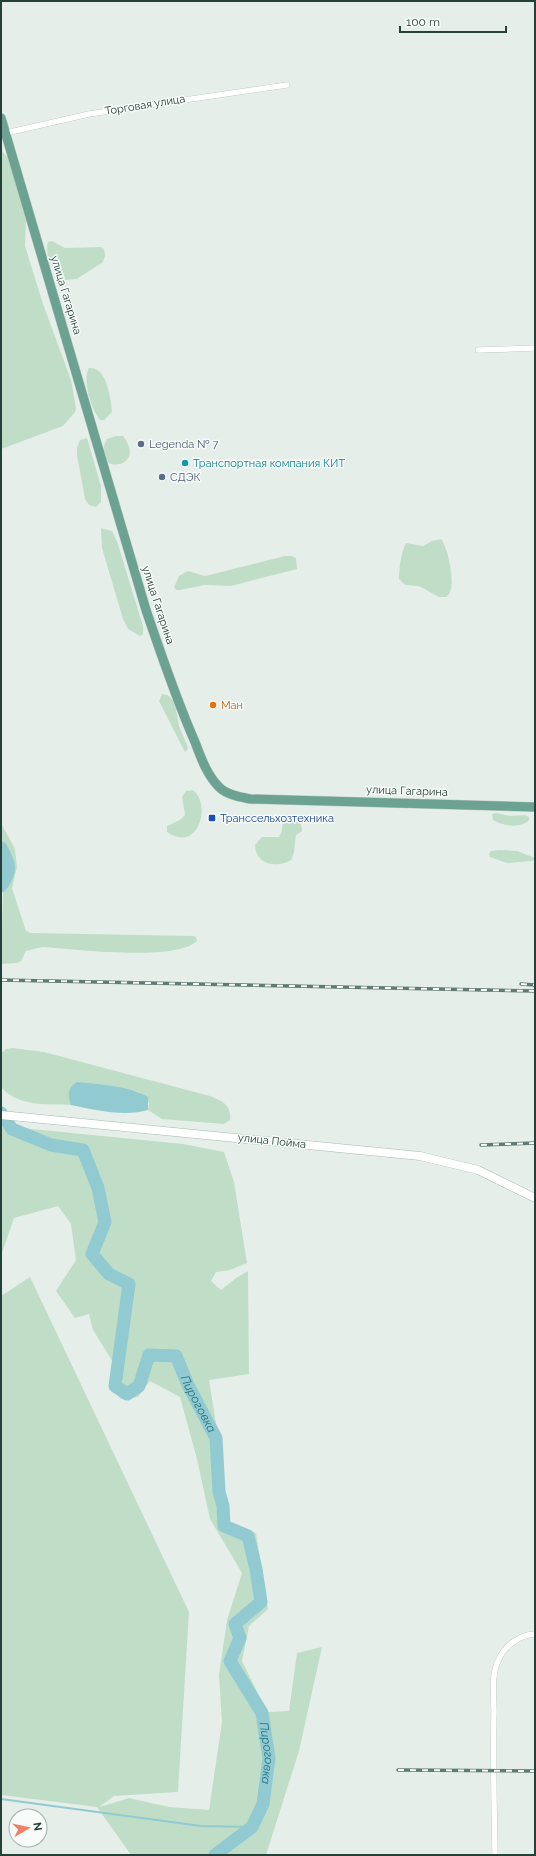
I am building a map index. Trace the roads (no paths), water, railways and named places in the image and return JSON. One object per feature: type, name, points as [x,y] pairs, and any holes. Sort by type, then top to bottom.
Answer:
[{"type":"main road","name":"улица Гагарина","points":[[1,118],[146,610],[173,688],[208,774],[220,788],[225,791],[250,799],[535,807]]},
{"type":"main road","name":"улица Пойма","points":[[1,1115],[420,1156],[478,1170],[535,1198]]},
{"type":"street","name":"Торговая улица","points":[[6,133],[89,114],[286,85]]},
{"type":"street","points":[[478,350],[535,348]]},
{"type":"street","points":[[495,1855],[493,1750],[496,1669],[502,1652],[509,1644],[521,1637],[535,1634]]},
{"type":"water","points":[[77,1082],[114,1086],[140,1093],[148,1097],[148,1110],[120,1113],[99,1111],[71,1105],[69,1092],[72,1086]]},
{"type":"waterway","name":"Пироговка","points":[[1,848],[8,863],[7,876],[1,886]]},
{"type":"waterway","name":"Пироговка","points":[[1,1113],[12,1129],[51,1145],[83,1150],[98,1188],[105,1222],[92,1254],[109,1274],[129,1284],[115,1386],[127,1394],[139,1386],[149,1355],[176,1356],[188,1385],[216,1438],[219,1492],[223,1506],[224,1526],[248,1536],[256,1569],[261,1602],[235,1624],[240,1638],[230,1661],[262,1713],[269,1758],[263,1804],[252,1827],[215,1855]]},
{"type":"waterway","points":[[1,1799],[201,1826],[252,1827]]},
{"type":"railway","points":[[1,980],[535,991]]},
{"type":"railway","points":[[521,984],[535,985]]},
{"type":"railway","points":[[481,1145],[535,1143]]},
{"type":"railway","points":[[398,1770],[535,1771]]},
{"type":"place","name":"Legenda № 7","points":[[141,444]]},
{"type":"place","name":"Транспортная компания КИТ","points":[[185,463]]},
{"type":"place","name":"СДЭК","points":[[162,477]]},
{"type":"place","name":"Ман","points":[[213,705]]},
{"type":"place","name":"Транссельхозтехника","points":[[212,818]]}]
